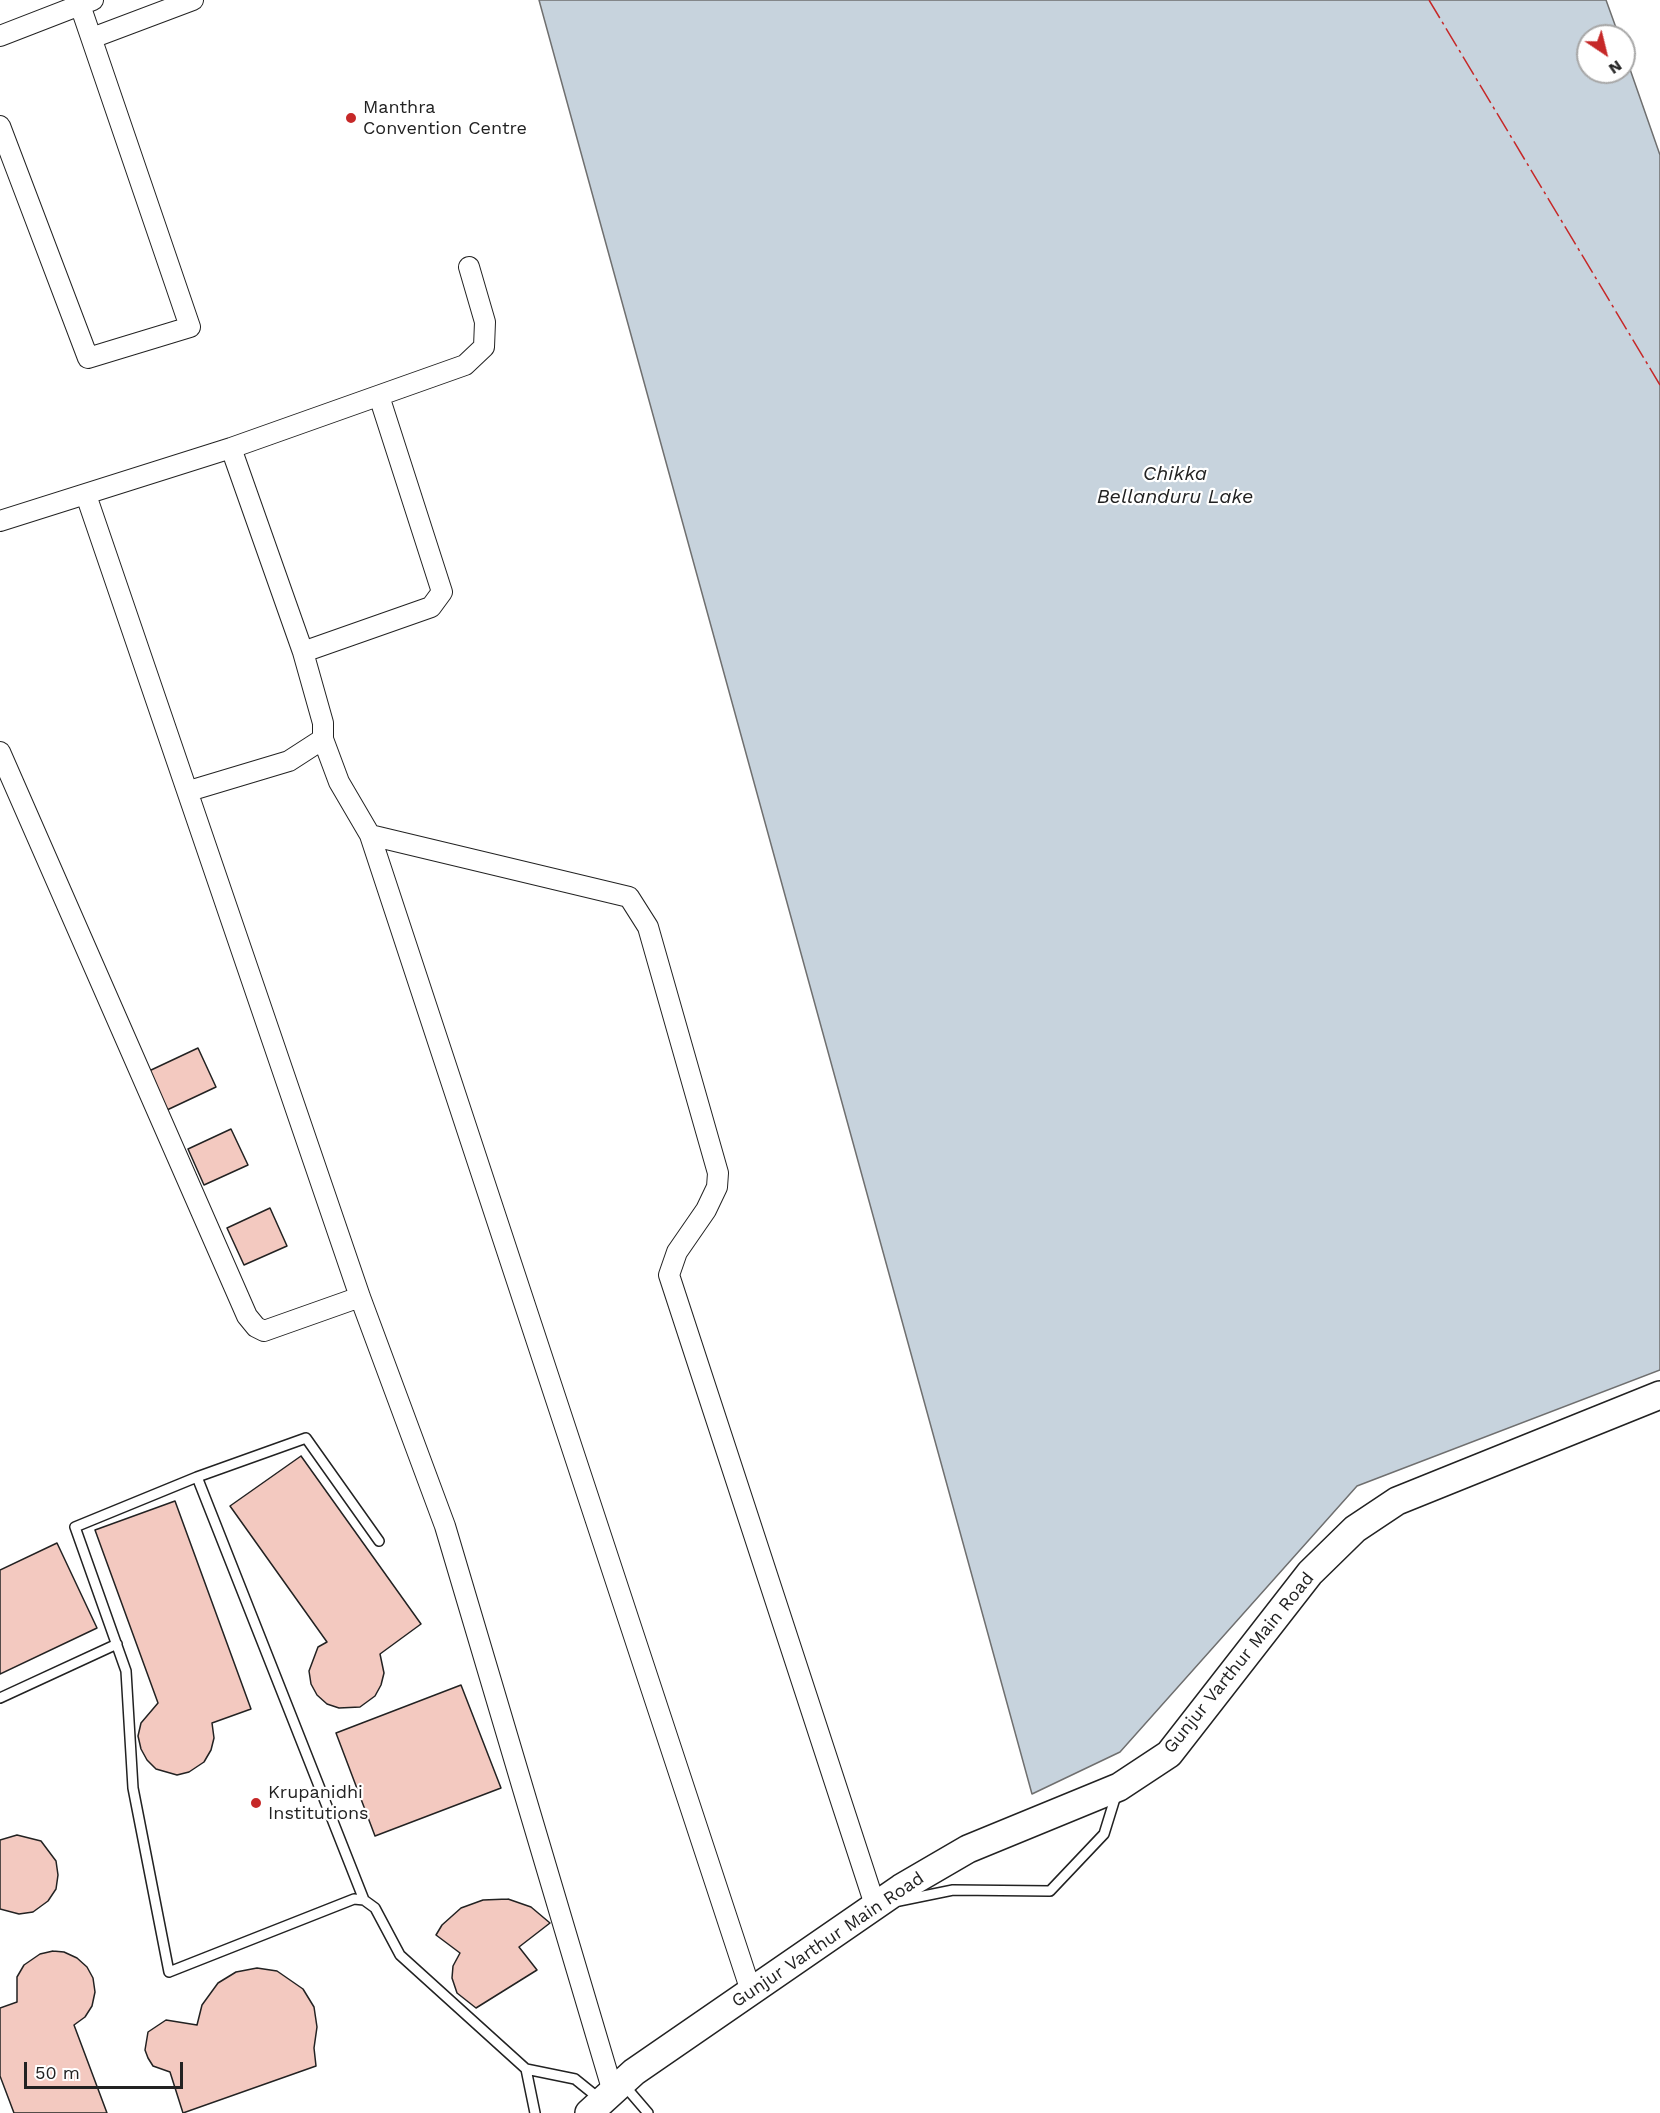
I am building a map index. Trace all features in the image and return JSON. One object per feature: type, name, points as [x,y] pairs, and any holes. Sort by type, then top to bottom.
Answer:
[{"type":"main road","name":"Gunjur Varthur Main Road","points":[[607,2097],[875,1905],[968,1849],[1119,1787],[1169,1754],[1310,1573],[1355,1528],[1397,1501],[1660,1395]]},
{"type":"street","points":[[92,38],[193,0]]},
{"type":"street","points":[[0,36],[87,2],[92,38],[190,327],[88,358],[0,126]]},
{"type":"street","points":[[0,521],[231,447],[465,365],[484,347],[485,322],[469,267]]},
{"type":"street","points":[[303,652],[431,607],[442,592],[379,396]]},
{"type":"street","points":[[231,447],[303,652],[323,723],[323,739],[339,782],[370,835],[752,1991]]},
{"type":"street","points":[[86,495],[189,791],[360,1298],[446,1527],[607,2097]]},
{"type":"street","points":[[189,791],[289,761],[323,739]]},
{"type":"street","points":[[0,752],[247,1316],[256,1327],[264,1331],[360,1298]]},
{"type":"street","points":[[370,835],[629,897],[648,927],[718,1173],[717,1188],[706,1210],[677,1252],[669,1275],[875,1905]]},
{"type":"lane","points":[[379,1541],[306,1438],[197,1478],[75,1527],[126,1671],[133,1788],[170,1972],[354,1899],[364,1900],[375,1908],[400,1955],[526,2069],[575,2079],[607,2097],[648,2113]]},
{"type":"lane","points":[[197,1478],[364,1900]]},
{"type":"lane","points":[[0,1698],[117,1644]]},
{"type":"lane","points":[[875,1905],[953,1890],[1050,1891],[1104,1834],[1119,1787]]},
{"type":"lane","points":[[526,2069],[535,2113]]},
{"type":"water","name":"Chikka Bellanduru Lake","points":[[539,0],[1606,0],[1615,24],[1576,24],[1576,84],[1635,84],[1660,155],[1660,1370],[1357,1486],[1120,1752],[1032,1794]]},
{"type":"building","points":[[198,1048],[216,1087],[167,1110],[149,1071]]},
{"type":"building","points":[[231,1129],[248,1165],[204,1185],[188,1149]]},
{"type":"building","points":[[270,1208],[287,1246],[244,1265],[227,1228]]},
{"type":"building","points":[[301,1456],[421,1624],[380,1654],[384,1673],[381,1685],[375,1696],[360,1707],[339,1708],[327,1704],[317,1695],[311,1684],[309,1671],[318,1647],[327,1642],[230,1506]]},
{"type":"building","points":[[175,1501],[251,1709],[212,1723],[214,1738],[211,1750],[204,1762],[189,1772],[177,1775],[156,1769],[141,1749],[138,1736],[141,1723],[158,1703],[95,1530]]},
{"type":"building","points":[[57,1543],[97,1628],[0,1674],[0,1570]]},
{"type":"building","points":[[461,1685],[501,1788],[375,1836],[336,1733]]},
{"type":"building","points":[[17,1835],[41,1841],[56,1861],[58,1875],[56,1889],[48,1901],[33,1912],[19,1914],[0,1909],[0,1840]]},
{"type":"building","points":[[508,1899],[531,1907],[550,1923],[519,1947],[537,1970],[476,2008],[457,1993],[452,1978],[453,1966],[460,1953],[436,1935],[442,1925],[461,1908],[483,1900]]},
{"type":"building","points":[[53,1951],[64,1952],[77,1958],[87,1967],[93,1978],[95,1992],[92,2006],[85,2017],[74,2025],[107,2113],[14,2113],[0,2076],[0,2008],[17,2002],[17,1977],[24,1965],[40,1954]]},
{"type":"building","points":[[257,1968],[277,1971],[303,1989],[314,2007],[317,2027],[314,2048],[316,2066],[183,2113],[170,2072],[153,2066],[148,2058],[145,2050],[148,2032],[166,2020],[197,2025],[202,2005],[218,1983],[236,1972]]},
{"type":"power","points":[[1429,0],[1660,385]]},
{"type":"place","name":"Manthra Convention Centre","points":[[351,118]]},
{"type":"place","name":"Krupanidhi Institutions","points":[[256,1803]]}]
